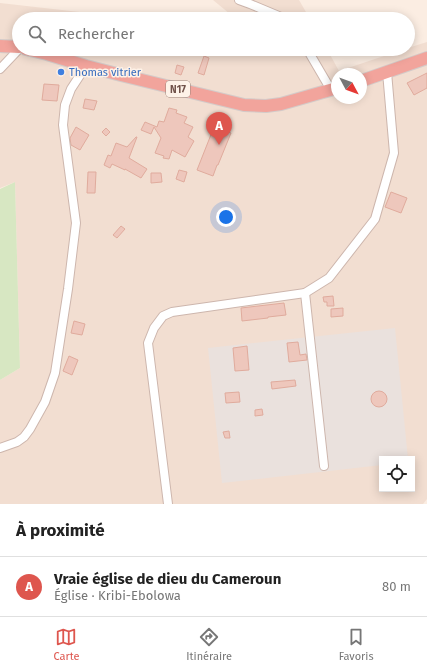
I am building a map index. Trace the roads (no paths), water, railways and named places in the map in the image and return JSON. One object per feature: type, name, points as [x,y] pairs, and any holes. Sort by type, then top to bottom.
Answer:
[{"type":"highway","points":[[0,46],[12,47]]},
{"type":"highway","name":"N17","points":[[54,56],[86,66],[244,105],[266,106],[281,104],[331,90]]},
{"type":"highway","points":[[367,79],[427,58]]},
{"type":"street","points":[[239,0],[269,12]]},
{"type":"street","points":[[0,69],[12,56]]},
{"type":"street","points":[[312,56],[331,85]]},
{"type":"street","points":[[0,448],[17,442],[24,437],[30,429],[45,402],[55,373],[68,289],[76,223],[63,125],[65,105],[71,88],[86,66]]},
{"type":"street","points":[[168,504],[148,343],[154,328],[163,316],[172,312],[305,293],[329,278],[375,219],[394,152],[387,72]]},
{"type":"street","points":[[305,293],[324,466]]},
{"type":"place","name":"Thomas vitrier","points":[[61,72]]},
{"type":"place","name":"Vraie église de dieu du Cameroun","points":[[219,145]]}]
